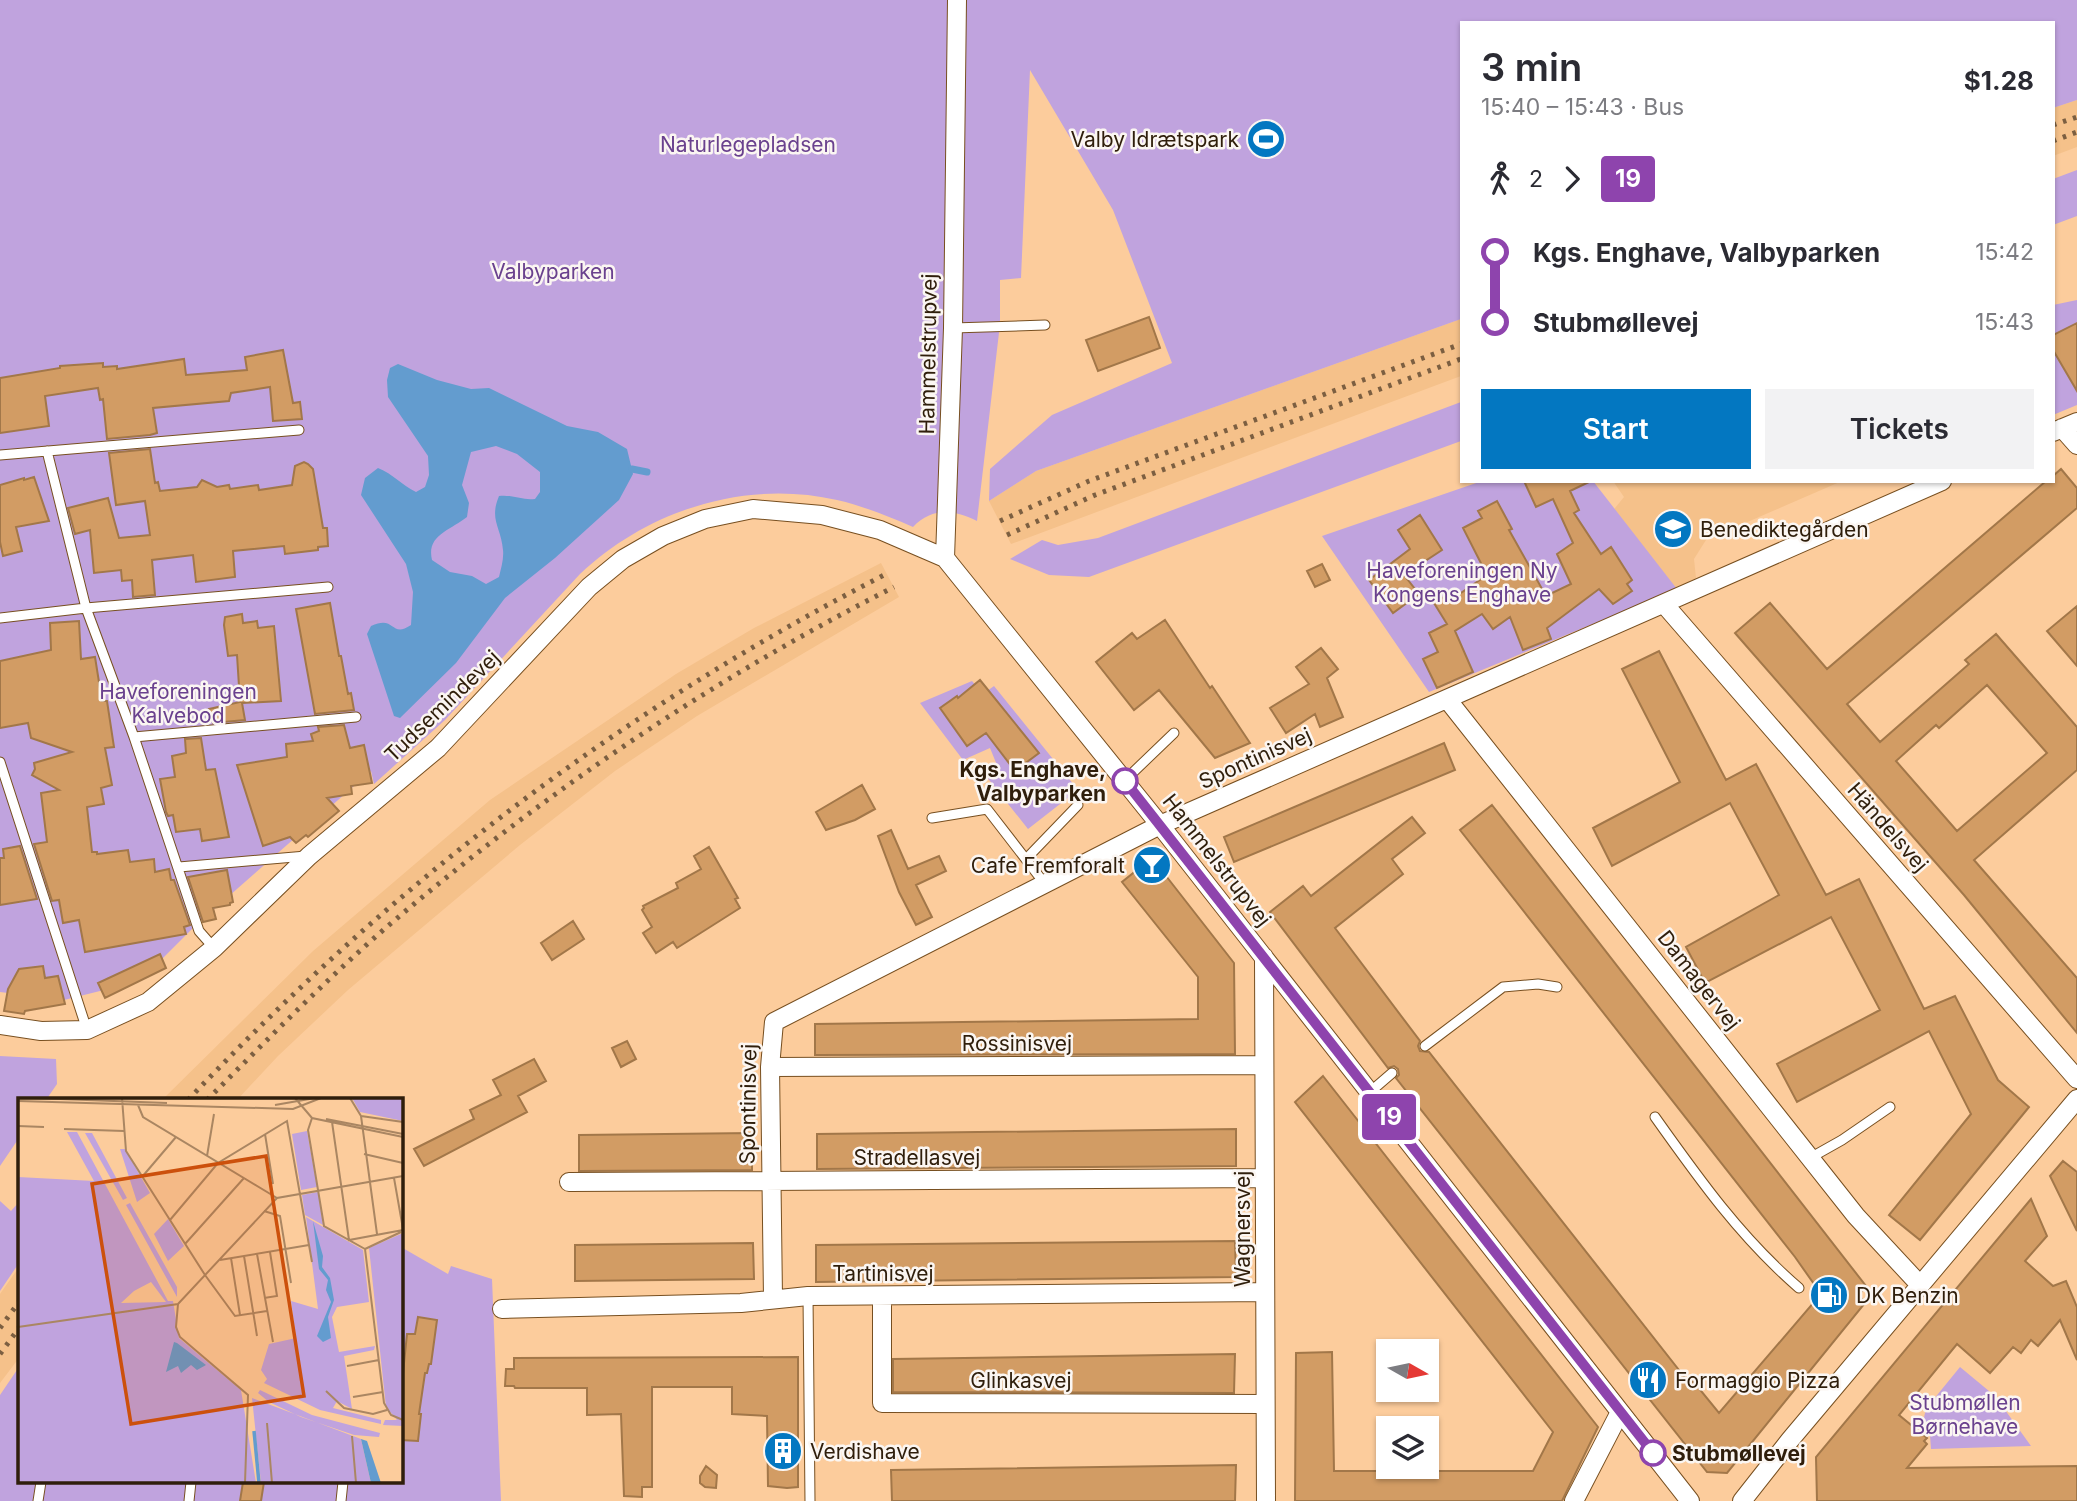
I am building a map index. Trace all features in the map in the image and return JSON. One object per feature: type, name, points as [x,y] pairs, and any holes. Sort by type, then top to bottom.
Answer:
[{"type":"street","name":"Hammelstrupvej","points":[[957,0],[953,328],[945,558],[1160,825],[1690,1501]]},
{"type":"street","points":[[2064,427],[2077,445]]},
{"type":"street","name":"Spontinisvej","points":[[773,1298],[769,1181],[770,1067],[774,1022],[1160,825],[1937,483]]},
{"type":"street","name":"Tudsemindevej","points":[[0,1025],[41,1031],[87,1030],[148,1002],[214,948],[309,856],[438,748],[589,587],[623,559],[663,536],[705,519],[753,509],[822,515],[880,530],[945,558]]},
{"type":"street","name":"Händelsvej","points":[[1664,604],[2077,1079]]},
{"type":"street","name":"Damagervej","points":[[1447,699],[1810,1158],[1876,1239],[1920,1285]]},
{"type":"street","name":"Wagnersvej","points":[[1264,957],[1266,1501]]},
{"type":"street","name":"Rossinisvej","points":[[770,1067],[1264,1065]]},
{"type":"street","points":[[1742,1501],[1790,1440],[2077,1099]]},
{"type":"street","name":"Stradellasvej","points":[[569,1182],[1264,1178]]},
{"type":"street","name":"Tartinisvej","points":[[502,1309],[741,1303],[808,1296],[1265,1292]]},
{"type":"street","name":"Glinkasvej","points":[[881,1296],[882,1403],[1265,1404]]},
{"type":"street","points":[[1573,1501],[1620,1412]]},
{"type":"lane","points":[[953,328],[1045,326]]},
{"type":"lane","points":[[0,455],[299,430]]},
{"type":"lane","points":[[47,451],[86,608],[135,737],[199,931],[214,948]]},
{"type":"lane","points":[[0,618],[328,587]]},
{"type":"lane","points":[[135,737],[356,717]]},
{"type":"lane","points":[[1124,781],[1174,733]]},
{"type":"lane","points":[[0,762],[87,1030]]},
{"type":"lane","points":[[1026,859],[1078,805]]},
{"type":"lane","points":[[932,818],[987,809],[1045,884]]},
{"type":"lane","points":[[179,867],[309,856]]},
{"type":"lane","points":[[1425,1046],[1503,987],[1538,984],[1558,987]]},
{"type":"lane","points":[[1370,1092],[1392,1073]]},
{"type":"lane","points":[[1810,1158],[1890,1107]]},
{"type":"lane","points":[[1655,1117],[1717,1203],[1777,1269],[1799,1288]]},
{"type":"lane","points":[[808,1296],[810,1501]]},
{"type":"shaded area","points":[[2077,100],[2077,147],[2055,155],[2055,107]]},
{"type":"shaded area","points":[[1460,319],[1460,376],[1011,544],[989,501],[1036,471]]},
{"type":"shaded area","name":"Benediktegården","points":[[1614,483],[1837,483],[1706,540],[1694,559],[1696,578],[1667,594],[1606,519],[1624,497]]},
{"type":"shaded area","points":[[881,563],[899,597],[697,716],[615,771],[520,845],[348,990],[278,1056],[239,1098],[164,1098],[313,951],[490,800],[676,674],[754,628]]},
{"type":"shaded area","points":[[18,1268],[18,1359],[0,1383],[0,1294]]},
{"type":"green space","points":[[0,0],[2077,0],[2077,100],[2055,107],[2055,21],[1460,21],[1460,319],[1036,471],[989,501],[990,469],[1052,415],[1172,363],[1113,210],[1030,70],[1021,278],[1000,280],[1000,324],[977,521],[960,514],[944,512],[928,516],[913,527],[837,500],[768,494],[733,497],[667,517],[636,532],[580,574],[445,720],[374,784],[371,771],[196,925],[140,981],[64,1000],[0,992]]},
{"type":"green space","points":[[2077,170],[2077,216],[2055,224],[2055,178]]},
{"type":"green space","points":[[2077,300],[2077,405],[2055,414],[2055,305]]},
{"type":"green space","points":[[1460,402],[1460,441],[1089,577],[1049,575],[1010,559],[1042,540],[1058,545],[1098,538]]},
{"type":"green space","name":"Haveforeningen Ny Kongens Enghave","points":[[1476,483],[1595,483],[1677,589],[1429,692],[1322,536]]},
{"type":"green space","points":[[972,681],[983,694],[994,686],[1078,790],[1028,829],[986,776],[999,770],[990,748],[963,760],[920,703]]},
{"type":"green space","points":[[0,1056],[56,1059],[57,1084],[47,1098],[18,1098],[18,1139],[0,1166]]},
{"type":"green space","points":[[0,1201],[11,1211],[18,1203],[18,1264],[0,1291]]},
{"type":"green space","points":[[402,1248],[448,1274],[451,1266],[492,1279],[501,1501],[0,1501],[0,1395],[18,1368],[18,1484],[402,1484]]},
{"type":"green space","name":"Stubmøllen Børnehave","points":[[1960,1367],[1995,1396],[2031,1446],[1931,1449],[1930,1435],[1923,1422],[1925,1413]]},
{"type":"water","points":[[398,364],[437,380],[471,389],[489,388],[567,426],[598,432],[627,449],[633,474],[619,500],[555,558],[505,598],[456,663],[400,718],[394,716],[367,634],[371,626],[379,623],[399,629],[411,625],[413,592],[406,564],[361,495],[365,478],[378,468],[416,492],[425,487],[429,475],[428,456],[388,397],[387,380],[390,368]],"holes":[[[496,446],[517,454],[540,472],[540,492],[535,499],[499,496],[495,511],[503,553],[499,577],[486,584],[472,576],[450,572],[432,560],[431,552],[436,539],[467,517],[469,503],[462,485],[471,452]]]},
{"type":"building","points":[[1149,317],[1160,348],[1098,371],[1086,340]]},
{"type":"building","points":[[2077,323],[2077,391],[2055,353],[2055,334]]},
{"type":"building","points":[[283,350],[293,403],[300,402],[302,419],[273,421],[270,387],[231,393],[229,401],[153,408],[157,433],[107,439],[103,399],[100,400],[98,388],[45,396],[49,426],[0,433],[0,378],[60,366],[103,363],[103,367],[117,366],[117,369],[184,359],[186,375],[247,370],[245,357]]},
{"type":"building","points":[[150,449],[155,483],[158,482],[160,491],[197,487],[202,480],[217,487],[229,485],[230,489],[258,485],[259,490],[292,485],[295,466],[304,462],[308,464],[313,469],[323,528],[327,528],[328,546],[318,547],[318,550],[285,554],[284,546],[233,551],[235,577],[196,582],[193,555],[152,560],[155,595],[133,597],[132,580],[122,581],[121,570],[94,573],[90,530],[75,534],[68,508],[108,498],[119,538],[150,535],[145,501],[116,505],[109,453]]},
{"type":"building","points":[[2061,469],[2077,488],[2077,508],[1847,704],[1880,742],[1969,664],[1965,660],[1996,634],[2077,727],[2077,770],[1974,860],[2077,978],[2077,1033],[1964,895],[1735,633],[1770,603],[1827,669],[2044,483],[2055,483],[2055,474]],"holes":[[[1987,685],[2047,753],[1957,831],[1896,761],[1936,725],[1939,728]]]},
{"type":"building","points":[[34,477],[49,521],[16,527],[22,551],[3,556],[0,542],[0,485]]},
{"type":"building","points":[[1525,483],[1587,483],[1570,491],[1579,510],[1574,513],[1601,554],[1611,547],[1632,580],[1627,584],[1632,591],[1613,604],[1599,589],[1547,628],[1551,639],[1523,650],[1510,617],[1493,629],[1482,614],[1455,631],[1473,672],[1437,688],[1423,659],[1438,652],[1429,633],[1447,624],[1434,603],[1452,592],[1455,597],[1487,575],[1463,528],[1482,518],[1478,511],[1497,501],[1512,529],[1509,530],[1546,596],[1571,584],[1557,554],[1573,543],[1553,499],[1536,507]]},
{"type":"building","points":[[1420,515],[1442,550],[1404,575],[1419,594],[1393,613],[1369,580],[1410,549],[1398,530]]},
{"type":"building","points":[[1322,564],[1330,580],[1315,587],[1307,571]]},
{"type":"building","points":[[330,603],[339,656],[354,710],[315,714],[296,609]]},
{"type":"building","points":[[2077,606],[2077,666],[2047,631]]},
{"type":"building","points":[[242,614],[243,623],[257,621],[258,628],[274,626],[281,701],[242,703],[245,720],[213,723],[209,709],[240,702],[237,655],[228,656],[224,625],[225,617]]},
{"type":"building","points":[[1165,620],[1250,743],[1215,758],[1159,690],[1134,710],[1096,662],[1132,633],[1137,639]]},
{"type":"building","points":[[79,621],[81,659],[95,657],[102,701],[107,701],[114,747],[105,748],[112,785],[101,788],[104,804],[87,807],[92,852],[97,854],[128,850],[130,862],[154,859],[155,872],[169,869],[190,925],[184,927],[186,934],[85,952],[79,920],[63,923],[59,900],[52,901],[34,844],[47,842],[41,793],[59,790],[32,775],[34,763],[72,752],[31,738],[28,723],[0,728],[0,661],[51,650],[50,623]]},
{"type":"building","points":[[1321,648],[1338,669],[1327,678],[1343,717],[1320,727],[1315,714],[1286,733],[1270,708],[1309,684],[1296,667]]},
{"type":"building","points":[[1659,651],[1726,780],[1756,764],[1826,895],[1859,879],[1924,1009],[1955,996],[1998,1080],[2029,1107],[1920,1240],[1889,1215],[1971,1114],[1929,1031],[1797,1102],[1777,1064],[1880,1010],[1831,917],[1705,983],[1686,947],[1779,895],[1730,803],[1612,866],[1593,828],[1680,782],[1622,669]]},
{"type":"building","points":[[980,680],[1039,753],[1015,771],[986,733],[967,746],[940,708],[957,696],[958,698]]},
{"type":"building","points":[[344,725],[350,748],[364,745],[372,783],[351,786],[352,794],[327,798],[339,811],[308,837],[306,835],[296,843],[290,837],[263,846],[237,765],[287,757],[286,744],[313,741],[311,734],[319,731],[318,727]]},
{"type":"building","points":[[201,738],[206,770],[215,769],[229,837],[202,841],[200,829],[176,832],[173,815],[168,816],[166,812],[160,779],[175,777],[172,756],[186,753],[185,739]]},
{"type":"building","points":[[1444,743],[1455,770],[1234,862],[1224,837]]},
{"type":"building","points":[[862,785],[875,809],[855,820],[826,830],[816,812]]},
{"type":"building","points":[[1492,805],[1866,1286],[1859,1295],[1865,1303],[1727,1473],[1707,1472],[1396,1078],[1399,1075],[1398,1069],[1394,1066],[1388,1068],[1270,912],[1303,886],[1311,896],[1412,817],[1425,833],[1392,859],[1403,874],[1335,928],[1420,1041],[1420,1051],[1429,1052],[1690,1384],[1693,1381],[1719,1413],[1821,1294],[1795,1257],[1460,830]]},
{"type":"building","points":[[891,830],[908,869],[939,856],[946,871],[916,885],[932,917],[916,925],[899,892],[878,836]]},
{"type":"building","points":[[20,846],[37,899],[0,905],[0,858],[4,858],[3,849]]},
{"type":"building","points":[[709,847],[738,898],[735,899],[740,908],[677,948],[673,942],[656,953],[643,933],[652,927],[642,910],[643,906],[678,888],[676,883],[701,869],[694,856]]},
{"type":"building","points":[[1152,858],[1234,963],[1235,1054],[815,1055],[815,1024],[1198,1019],[1198,977],[1122,882]]},
{"type":"building","points":[[227,870],[233,902],[213,908],[216,919],[203,922],[188,877]]},
{"type":"building","points":[[573,921],[584,939],[552,960],[541,943]]},
{"type":"building","points":[[160,954],[166,968],[105,998],[98,983]]},
{"type":"building","points":[[43,966],[45,978],[58,976],[65,1004],[25,1011],[24,1014],[4,1011],[8,989],[19,969]]},
{"type":"building","points":[[627,1041],[636,1059],[621,1067],[612,1048]]},
{"type":"building","points":[[534,1059],[546,1081],[518,1096],[527,1112],[424,1166],[414,1149],[474,1119],[470,1110],[501,1095],[493,1080]]},
{"type":"building","points":[[1323,1076],[1598,1427],[1562,1501],[1295,1501],[1296,1353],[1332,1352],[1334,1471],[1376,1471],[1376,1479],[1439,1479],[1439,1471],[1533,1471],[1553,1432],[1295,1102]]},
{"type":"building","points":[[1236,1129],[1236,1166],[817,1169],[817,1134]]},
{"type":"building","points":[[752,1133],[752,1170],[579,1171],[579,1135]]},
{"type":"building","points":[[2063,1161],[2077,1172],[2077,1231],[2050,1176]]},
{"type":"building","points":[[2031,1199],[2047,1236],[2025,1261],[2053,1286],[2066,1281],[2077,1307],[2077,1360],[2060,1320],[2038,1346],[2031,1340],[2021,1353],[2013,1347],[1990,1373],[1957,1344],[1899,1415],[1927,1438],[1924,1441],[1927,1444],[1907,1468],[2077,1466],[2077,1501],[1817,1501],[1816,1457]]},
{"type":"building","points":[[1235,1241],[1236,1277],[816,1282],[816,1245]]},
{"type":"building","points":[[753,1243],[754,1279],[575,1281],[575,1245]]},
{"type":"building","points":[[418,1317],[437,1320],[431,1364],[425,1373],[418,1441],[402,1440],[402,1372],[407,1334],[415,1334]]},
{"type":"building","points":[[1235,1354],[1234,1393],[893,1392],[893,1359]]},
{"type":"building","name":"Verdishave","points":[[798,1357],[798,1487],[768,1486],[767,1416],[732,1414],[732,1387],[652,1387],[652,1487],[642,1487],[642,1497],[624,1496],[621,1414],[587,1415],[587,1388],[505,1386],[506,1369],[514,1369],[514,1358]]},
{"type":"building","points":[[1236,1465],[1235,1501],[892,1501],[891,1470]]},
{"type":"building","points":[[706,1466],[717,1475],[716,1488],[705,1487],[700,1483],[700,1476]]},
{"type":"building","points":[[243,1484],[264,1484],[261,1501],[240,1501]]},
{"type":"waterway","points":[[632,469],[647,472]]},
{"type":"railway","points":[[2055,124],[2077,117]]},
{"type":"railway","points":[[2055,140],[2077,132]]},
{"type":"railway","points":[[1000,521],[1089,481],[1460,344]]},
{"type":"railway","points":[[1007,535],[1095,495],[1460,359]]},
{"type":"railway","points":[[190,1098],[266,1021],[346,946],[514,807],[602,743],[694,683],[788,627],[886,574]]},
{"type":"railway","points":[[209,1098],[360,951],[414,904],[527,815],[645,732],[706,693],[767,656],[894,587]]},
{"type":"railway","points":[[0,1328],[18,1303]]},
{"type":"railway","points":[[0,1354],[18,1329]]},
{"type":"bus line","name":"19","points":[[1125,781],[1653,1453]]},
{"type":"place","name":"Valby Idrætspark","points":[[1266,139]]},
{"type":"place","name":"Benediktegården","points":[[1673,529]]},
{"type":"place","name":"Kgs. Enghave, Valbyparken","points":[[1125,781]]},
{"type":"place","name":"Cafe Fremforalt","points":[[1152,865]]},
{"type":"place","name":"DK Benzin","points":[[1829,1295]]},
{"type":"place","name":"Formaggio Pizza","points":[[1648,1380]]},
{"type":"place","name":"Verdishave","points":[[783,1451]]},
{"type":"place","name":"Stubmøllevej","points":[[1653,1453]]},
{"type":"park label","name":"Naturlegepladsen","points":[[748,144]]},
{"type":"park label","name":"Valbyparken","points":[[553,271]]},
{"type":"park label","name":"Haveforeningen Kalvebod","points":[[178,703]]}]
